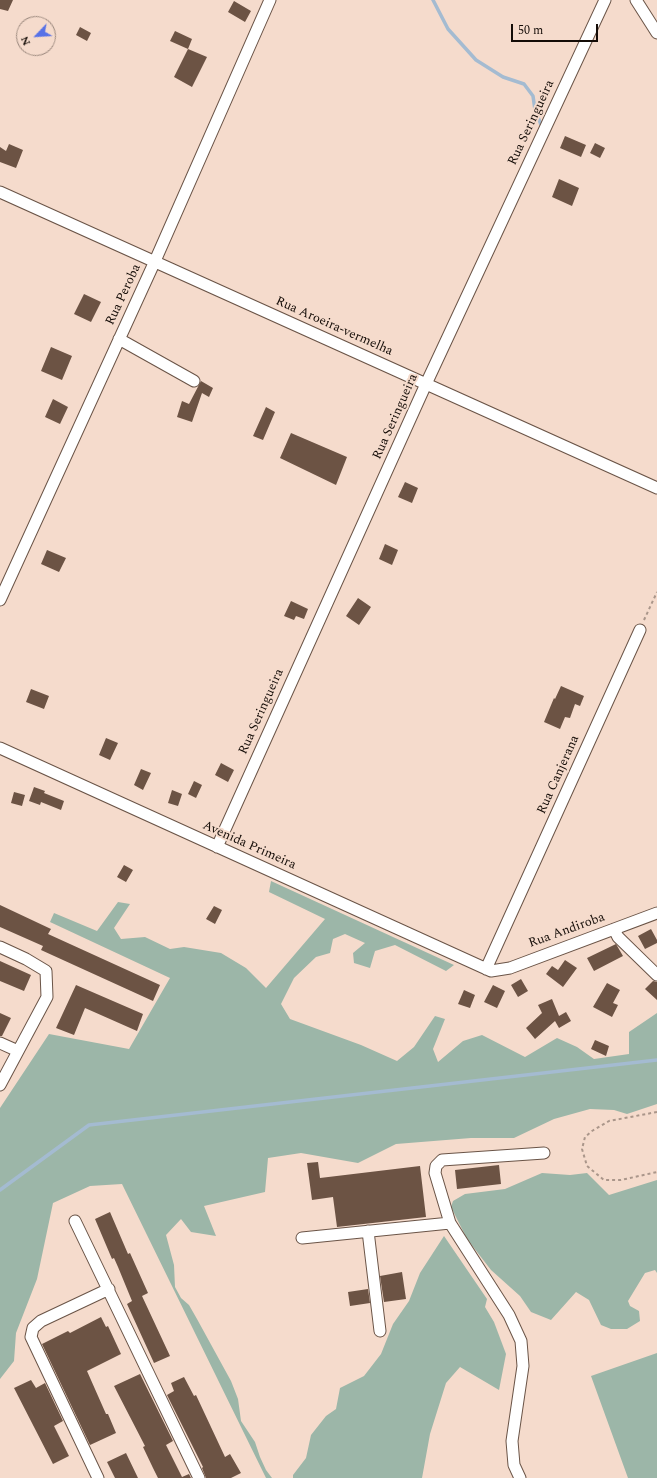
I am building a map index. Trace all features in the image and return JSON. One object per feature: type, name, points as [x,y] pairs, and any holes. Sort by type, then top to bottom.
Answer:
[{"type":"street","name":"Rua Peroba","points":[[0,600],[155,261],[270,0]]},
{"type":"street","name":"Rua Seringueira","points":[[217,847],[426,384],[605,0]]},
{"type":"street","points":[[636,0],[657,33]]},
{"type":"street","name":"Rua Aroeira-vermelha","points":[[0,192],[657,488]]},
{"type":"street","points":[[119,339],[194,381]]},
{"type":"street","name":"Rua Canjerana","points":[[486,970],[640,630]]},
{"type":"street","name":"Avenida Primeira","points":[[0,748],[486,970]]},
{"type":"street","name":"Rua Andiroba","points":[[486,970],[491,971],[510,968],[657,913]]},
{"type":"street","points":[[614,929],[618,937],[657,975]]},
{"type":"street","points":[[0,947],[26,959],[46,972],[47,996],[0,1085]]},
{"type":"street","points":[[0,1043],[18,1051]]},
{"type":"street","points":[[520,1478],[514,1465],[512,1441],[523,1366],[521,1341],[509,1316],[450,1223],[435,1172],[436,1166],[442,1160],[544,1153]]},
{"type":"street","points":[[76,1221],[199,1478]]},
{"type":"street","points":[[302,1238],[450,1223]]},
{"type":"street","points":[[368,1231],[380,1331]]},
{"type":"street","points":[[98,1478],[31,1337],[33,1328],[41,1321],[109,1290]]},
{"type":"path","points":[[640,630],[657,592]]},
{"type":"path","points":[[657,1112],[609,1121],[585,1137],[582,1149],[587,1166],[604,1180],[621,1180],[657,1172]]},
{"type":"green space","points":[[271,881],[454,965],[446,971],[395,945],[375,951],[370,968],[354,963],[353,953],[365,943],[345,934],[333,939],[330,953],[316,957],[294,978],[281,1004],[290,1019],[361,1045],[397,1061],[414,1047],[435,1016],[445,1019],[433,1049],[438,1062],[463,1041],[482,1035],[525,1057],[557,1038],[577,1047],[594,1059],[629,1054],[629,1032],[657,1013],[657,1104],[627,1114],[614,1110],[590,1109],[554,1119],[514,1138],[471,1138],[396,1144],[358,1163],[301,1153],[268,1158],[265,1192],[204,1206],[216,1236],[191,1232],[181,1219],[166,1235],[174,1265],[175,1287],[181,1298],[189,1305],[231,1381],[238,1399],[241,1421],[255,1442],[266,1470],[272,1478],[266,1478],[122,1184],[90,1186],[53,1203],[37,1279],[16,1333],[14,1361],[0,1379],[0,1108],[49,1034],[129,1049],[170,978],[50,922],[54,913],[97,931],[118,902],[130,904],[114,928],[121,939],[145,937],[170,949],[184,947],[221,953],[246,968],[266,988],[325,919],[269,892]]},
{"type":"green space","points":[[542,1173],[570,1175],[587,1173],[609,1195],[657,1180],[657,1273],[655,1270],[645,1273],[628,1301],[630,1306],[639,1311],[640,1321],[627,1329],[611,1329],[601,1325],[589,1300],[576,1292],[551,1320],[531,1312],[520,1296],[491,1270],[467,1239],[451,1207],[453,1201],[465,1194],[505,1189]]},
{"type":"green space","points":[[444,1236],[487,1299],[485,1307],[494,1322],[506,1354],[499,1390],[460,1367],[446,1383],[430,1434],[422,1478],[293,1478],[293,1475],[306,1458],[311,1435],[326,1416],[336,1409],[340,1388],[364,1376],[381,1354],[393,1324],[409,1301],[420,1273]]},
{"type":"green space","points":[[657,1353],[657,1478],[628,1478],[591,1376]]},
{"type":"building","points":[[0,0],[13,0],[8,11],[0,9]]},
{"type":"building","points":[[234,1],[251,11],[245,22],[228,12]]},
{"type":"building","points":[[80,27],[91,33],[87,41],[76,35]]},
{"type":"building","points":[[175,31],[192,39],[188,49],[170,41]]},
{"type":"building","points":[[188,49],[207,57],[192,87],[174,77]]},
{"type":"building","points":[[565,136],[586,145],[581,157],[560,148]]},
{"type":"building","points":[[595,143],[605,148],[600,158],[590,153]]},
{"type":"building","points":[[9,144],[23,150],[16,168],[0,162],[0,147],[6,151]]},
{"type":"building","points":[[559,179],[579,188],[572,206],[552,197]]},
{"type":"building","points":[[84,294],[101,302],[91,322],[74,314]]},
{"type":"building","points":[[51,347],[72,356],[62,380],[41,371]]},
{"type":"building","points":[[201,381],[213,388],[209,397],[202,393],[192,422],[177,417],[182,401],[189,404]]},
{"type":"building","points":[[53,399],[68,407],[60,424],[45,417]]},
{"type":"building","points":[[266,407],[275,412],[263,440],[253,436]]},
{"type":"building","points":[[291,433],[347,457],[336,485],[280,458]]},
{"type":"building","points":[[405,482],[418,488],[412,503],[398,497]]},
{"type":"building","points":[[385,544],[398,550],[392,565],[379,559]]},
{"type":"building","points":[[47,550],[66,558],[59,572],[41,564]]},
{"type":"building","points":[[358,598],[371,607],[359,625],[346,616]]},
{"type":"building","points":[[291,601],[308,609],[304,619],[296,616],[294,620],[284,616]]},
{"type":"building","points":[[561,686],[584,696],[580,706],[575,704],[570,718],[565,717],[560,729],[544,722],[554,698],[555,699]]},
{"type":"building","points":[[31,689],[49,696],[44,709],[26,702]]},
{"type":"building","points":[[106,738],[118,743],[110,760],[99,755]]},
{"type":"building","points":[[221,763],[234,770],[228,782],[215,775]]},
{"type":"building","points":[[141,769],[151,773],[143,790],[134,785]]},
{"type":"building","points":[[194,781],[202,785],[196,798],[188,794]]},
{"type":"building","points":[[34,787],[45,791],[44,793],[64,801],[61,810],[41,802],[40,805],[29,801]]},
{"type":"building","points":[[172,790],[182,794],[178,806],[168,803]]},
{"type":"building","points":[[14,792],[25,795],[22,806],[11,803]]},
{"type":"building","points":[[124,865],[133,870],[126,882],[117,877]]},
{"type":"building","points":[[0,905],[51,929],[48,934],[160,985],[153,1001],[41,950],[43,946],[0,927]]},
{"type":"building","points":[[214,906],[222,910],[215,924],[206,919]]},
{"type":"building","points":[[651,929],[657,943],[645,949],[638,936]]},
{"type":"building","points":[[616,944],[623,956],[594,971],[587,958]]},
{"type":"building","points":[[565,960],[577,968],[563,987],[546,974],[552,966],[558,970]]},
{"type":"building","points":[[0,961],[31,975],[24,991],[0,981]]},
{"type":"building","points":[[521,979],[528,991],[518,997],[511,985]]},
{"type":"building","points":[[653,981],[657,982],[657,1000],[645,989]]},
{"type":"building","points":[[607,983],[620,990],[613,1003],[618,1005],[612,1017],[593,1007]]},
{"type":"building","points":[[76,985],[143,1014],[137,1031],[85,1008],[74,1035],[56,1028]]},
{"type":"building","points":[[493,985],[505,991],[497,1008],[484,1002]]},
{"type":"building","points":[[464,990],[475,995],[470,1008],[458,1004]]},
{"type":"building","points":[[552,999],[559,1016],[566,1012],[571,1021],[559,1028],[555,1021],[535,1039],[526,1028],[542,1013],[538,1005]]},
{"type":"building","points":[[0,1013],[11,1018],[2,1036],[0,1036]]},
{"type":"building","points":[[595,1040],[609,1046],[606,1056],[591,1049]]},
{"type":"building","points":[[318,1162],[320,1178],[420,1166],[426,1217],[337,1227],[333,1197],[312,1200],[307,1163]]},
{"type":"building","points":[[499,1165],[501,1184],[457,1189],[455,1170]]},
{"type":"building","points":[[110,1212],[128,1254],[130,1253],[148,1293],[142,1296],[170,1356],[154,1363],[127,1304],[132,1301],[114,1258],[112,1259],[95,1219]]},
{"type":"building","points":[[402,1272],[406,1299],[384,1302],[380,1276]]},
{"type":"building","points":[[368,1289],[370,1303],[350,1306],[348,1292]]},
{"type":"building","points":[[101,1317],[106,1327],[108,1326],[121,1354],[87,1371],[116,1433],[90,1445],[42,1344],[68,1331],[70,1333]]},
{"type":"building","points":[[140,1374],[173,1441],[166,1445],[182,1477],[189,1474],[191,1478],[158,1478],[153,1468],[143,1447],[145,1446],[114,1386]]},
{"type":"building","points":[[184,1377],[194,1396],[196,1395],[225,1457],[230,1454],[241,1473],[231,1478],[206,1478],[202,1468],[203,1467],[167,1395],[174,1391],[171,1383]]},
{"type":"building","points":[[31,1380],[36,1388],[45,1383],[63,1421],[54,1426],[69,1456],[53,1464],[14,1388]]},
{"type":"building","points":[[126,1453],[138,1478],[115,1478],[107,1462]]},
{"type":"waterway","points":[[433,0],[448,29],[476,60],[503,77],[524,84],[533,96],[535,110],[542,127]]},
{"type":"waterway","points":[[0,1190],[89,1125],[657,1060]]}]
